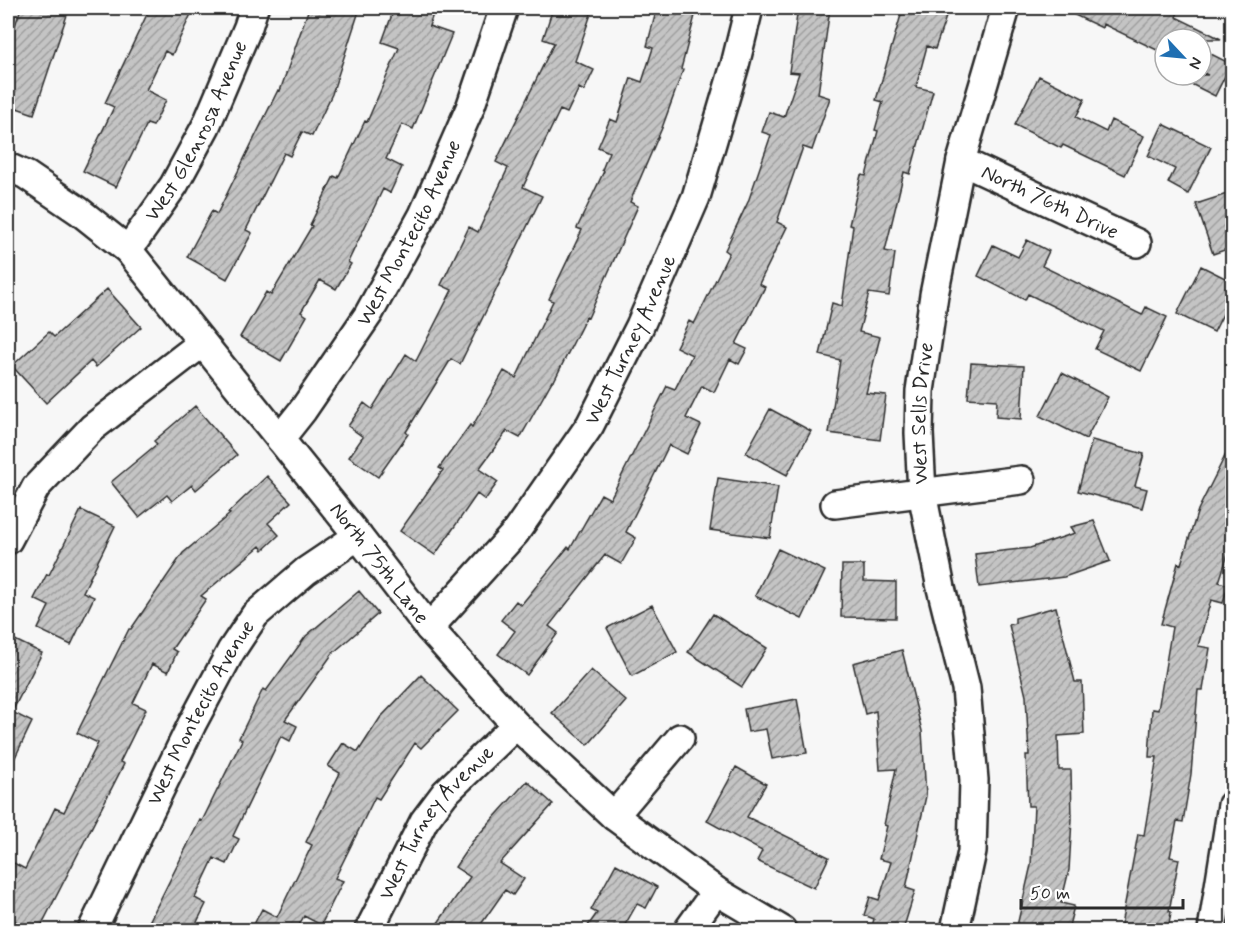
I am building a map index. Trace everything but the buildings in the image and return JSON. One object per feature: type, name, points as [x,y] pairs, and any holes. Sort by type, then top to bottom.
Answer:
[{"type":"street","name":"West Glenrosa Avenue","points":[[128,250],[174,185],[207,126],[254,8]]},
{"type":"street","name":"West Montecito Avenue","points":[[280,439],[303,410],[368,315],[423,215],[470,108],[504,8]]},
{"type":"street","name":"West Turney Avenue","points":[[429,628],[515,533],[595,415],[640,326],[696,197],[735,65],[748,8]]},
{"type":"street","name":"West Sells Drive","points":[[955,930],[972,852],[974,780],[966,688],[940,588],[922,493],[919,433],[920,391],[934,295],[961,161],[1006,8]]},
{"type":"street","name":"North 76th Drive","points":[[961,161],[1137,243]]},
{"type":"street","name":"North 75th Lane","points":[[8,167],[26,175],[79,211],[128,250],[429,628],[516,725],[614,816],[716,891],[782,930]]},
{"type":"street","points":[[8,540],[36,487],[92,428],[202,342]]},
{"type":"street","points":[[835,504],[1021,480]]},
{"type":"street","name":"West Montecito Avenue","points":[[92,930],[192,724],[231,651],[255,615],[306,571],[358,536]]},
{"type":"street","name":"West Turney Avenue","points":[[369,930],[424,821],[445,793],[516,725]]},
{"type":"street","points":[[614,816],[680,738]]},
{"type":"street","points":[[1212,930],[1233,805]]},
{"type":"street","points":[[688,930],[716,891]]}]
